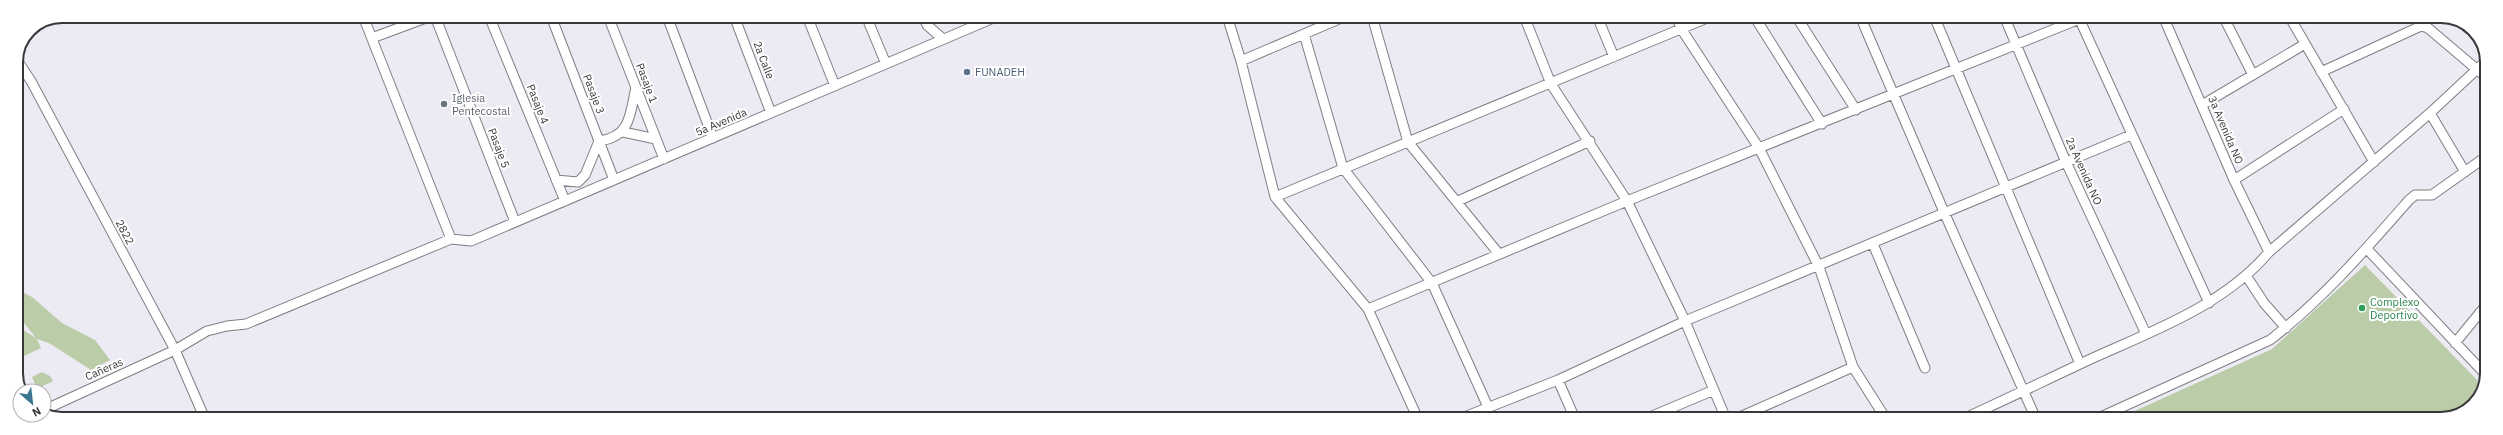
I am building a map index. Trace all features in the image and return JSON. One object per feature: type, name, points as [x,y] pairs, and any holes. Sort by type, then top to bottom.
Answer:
[{"type":"street","points":[[366,23],[451,239]]},
{"type":"street","points":[[372,38],[412,23]]},
{"type":"street","name":"Pasaje 5","points":[[438,23],[515,222]]},
{"type":"street","name":"Pasaje 4","points":[[492,23],[565,201]]},
{"type":"street","name":"Pasaje 3","points":[[554,23],[614,180]]},
{"type":"street","name":"Pasaje 1","points":[[611,23],[664,159]]},
{"type":"street","points":[[670,23],[713,138]]},
{"type":"street","name":"2a Calle","points":[[737,23],[771,113]]},
{"type":"street","points":[[810,23],[835,86]]},
{"type":"street","points":[[869,23],[886,64]]},
{"type":"street","points":[[926,23],[943,40]]},
{"type":"street","name":"5a Avenida","points":[[451,239],[471,241],[943,40],[977,23]]},
{"type":"street","points":[[1229,23],[1241,61],[1275,197],[1368,309],[1415,412]]},
{"type":"street","points":[[1241,61],[1330,23]]},
{"type":"street","points":[[1374,23],[1408,142],[1458,201],[1499,254]]},
{"type":"street","points":[[1527,23],[1550,84],[1590,141],[1627,201],[1685,321],[1723,412]]},
{"type":"street","points":[[1600,23],[1614,57]]},
{"type":"street","points":[[1679,23],[1682,30],[1758,148],[1819,266],[1853,367],[1882,412]]},
{"type":"street","points":[[1275,197],[1697,23]]},
{"type":"street","points":[[1758,23],[1822,124]]},
{"type":"street","points":[[1800,23],[1856,110]]},
{"type":"street","points":[[1863,23],[1944,212],[2033,412]]},
{"type":"street","points":[[1937,23],[2080,364]]},
{"type":"street","name":"2a Avenida NO","points":[[2007,23],[2066,162],[2146,334]]},
{"type":"street","points":[[1368,309],[1627,201],[1822,124],[2069,23]]},
{"type":"street","points":[[2083,23],[2131,135],[2209,302]]},
{"type":"street","name":"3a Avenida NO","points":[[2166,23],[2234,180],[2269,252]]},
{"type":"street","points":[[2227,23],[2253,75]]},
{"type":"street","points":[[2293,23],[2374,162]]},
{"type":"street","points":[[2321,72],[2421,26],[2428,28],[2480,73]]},
{"type":"street","points":[[1304,34],[1343,168],[1432,283],[1488,407]]},
{"type":"street","points":[[2202,105],[2305,44]]},
{"type":"street","points":[[1979,412],[2146,334],[2209,302],[2247,277],[2269,252],[2430,113],[2480,66]]},
{"type":"street","name":"2822","points":[[23,69],[31,81],[175,350],[202,412]]},
{"type":"street","points":[[556,180],[578,182],[585,175],[599,142],[613,140],[623,132],[629,119],[636,87]]},
{"type":"street","points":[[2234,180],[2344,109]]},
{"type":"street","points":[[2430,113],[2465,172]]},
{"type":"street","points":[[623,132],[656,139]]},
{"type":"street","points":[[1476,412],[1558,380],[1685,321],[1873,244],[1944,212],[2131,135]]},
{"type":"street","points":[[1458,201],[1590,141]]},
{"type":"street","points":[[2111,412],[2270,340],[2286,328],[2367,248],[2412,197],[2415,195],[2432,195],[2480,161]]},
{"type":"street","name":"Cañeras","points":[[52,406],[175,350],[207,331],[226,326],[246,324],[451,239]]},
{"type":"street","points":[[1873,244],[1925,368]]},
{"type":"street","points":[[2367,248],[2480,369]]},
{"type":"street","points":[[2247,277],[2264,303],[2286,328]]},
{"type":"street","points":[[2455,343],[2480,313]]},
{"type":"street","points":[[1752,412],[1853,367]]},
{"type":"street","points":[[1558,380],[1572,412]]},
{"type":"street","points":[[1662,412],[1714,390]]},
{"type":"green space","name":"Complexo Deportivo","points":[[2365,265],[2479,382],[2475,393],[2467,402],[2456,409],[2441,412],[2132,412],[2272,349]]},
{"type":"green space","points":[[23,292],[32,297],[62,323],[95,340],[110,360],[91,370],[49,343],[37,339],[41,348],[23,357],[23,330],[36,338],[23,322]]},
{"type":"green space","points":[[42,372],[50,376],[53,381],[49,383],[34,383],[32,377]]},
{"type":"place","name":"FUNADEH","points":[[967,72]]},
{"type":"place","name":"Iglesia Pentecostal","points":[[444,104]]},
{"type":"place","name":"Complexo Deportivo","points":[[2362,308]]}]
